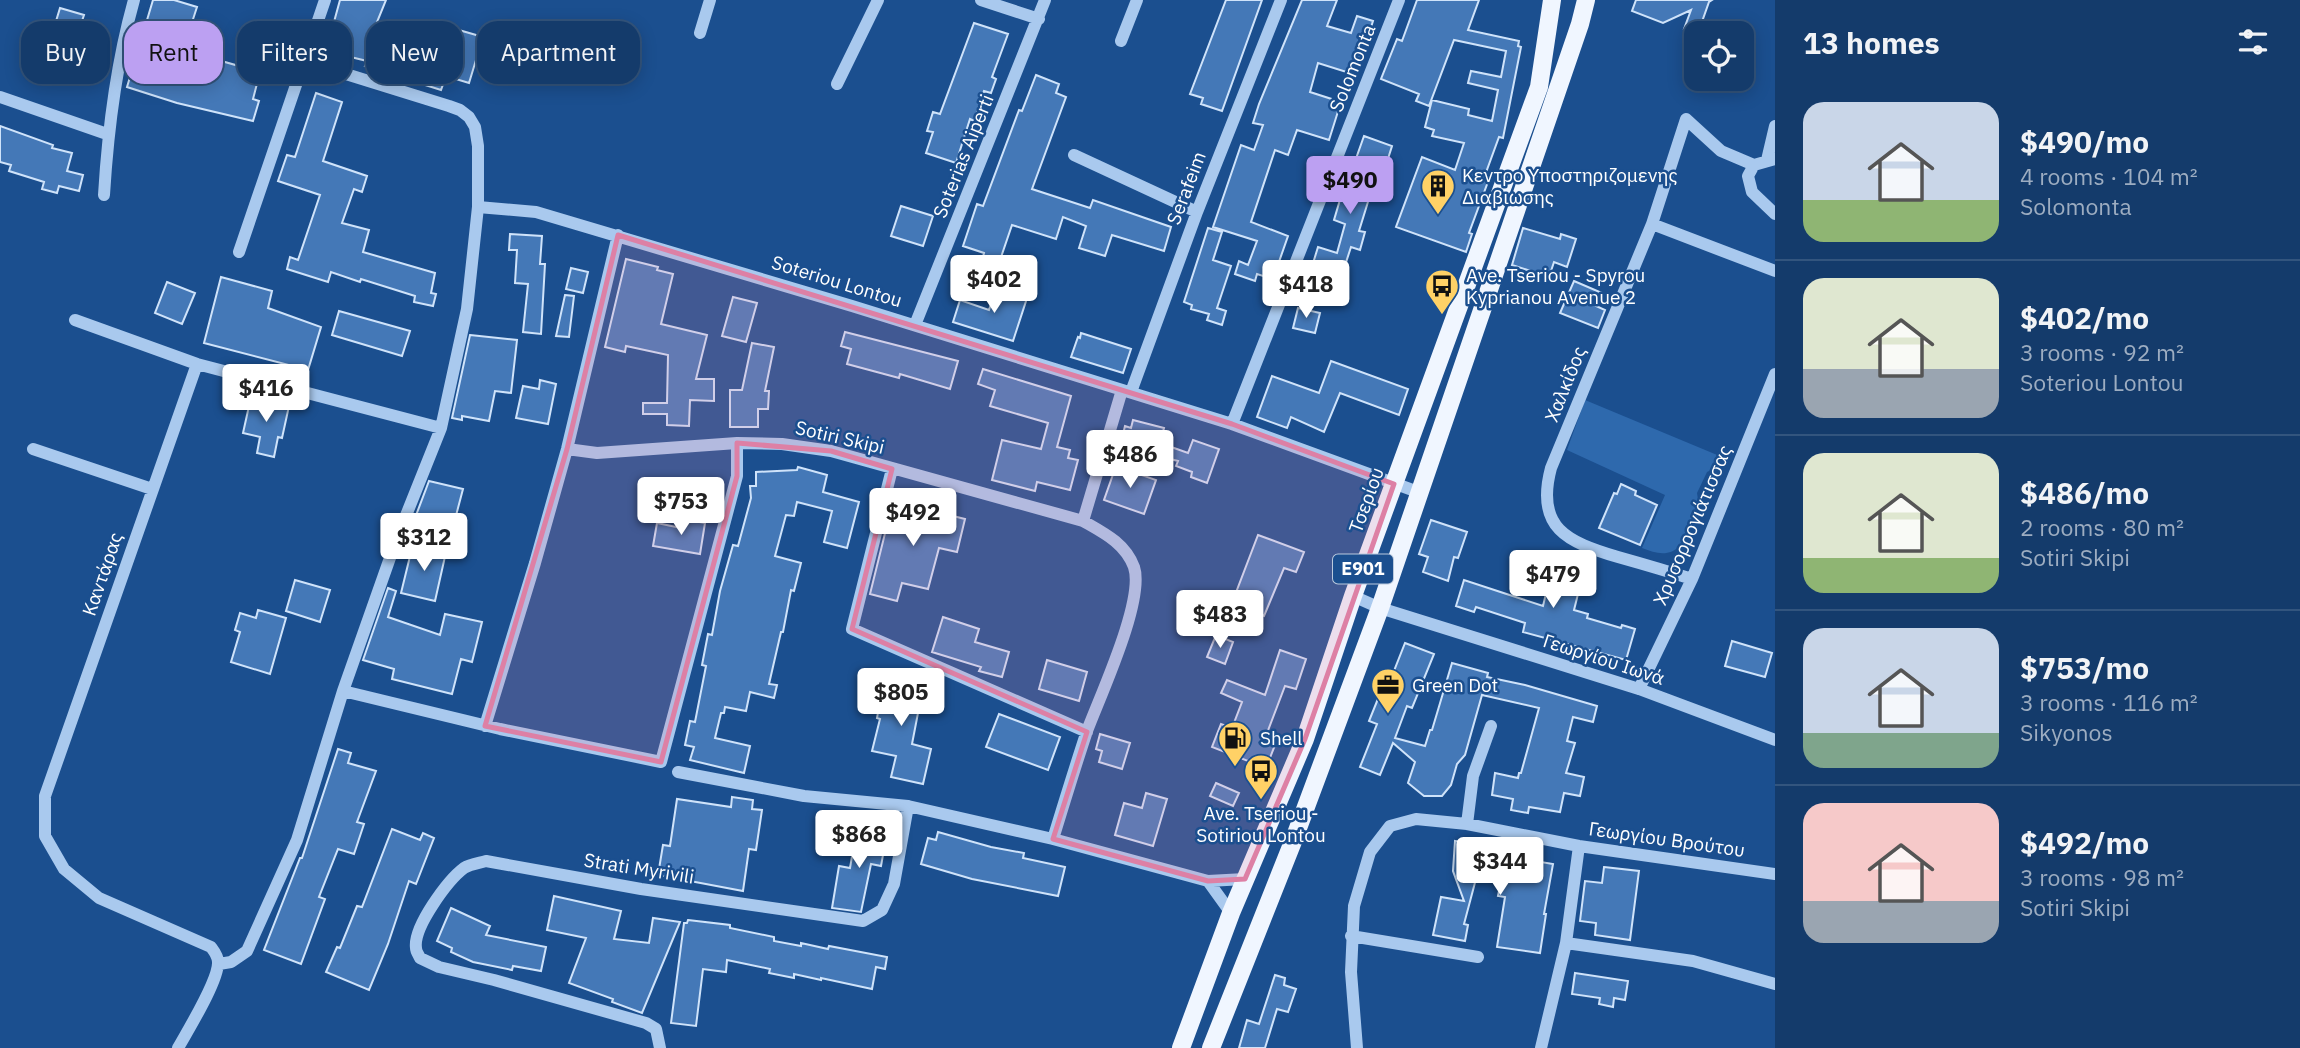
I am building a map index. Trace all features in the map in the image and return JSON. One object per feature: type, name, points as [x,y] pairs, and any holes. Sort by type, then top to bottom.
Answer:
[{"type":"main road","name":"Τσερίου","points":[[1181,1048],[1231,913],[1305,738],[1353,596],[1539,87],[1552,0]]},
{"type":"main road","name":"E901","points":[[1211,1048],[1380,608],[1586,0]]},
{"type":"street","points":[[318,21],[325,0]]},
{"type":"street","points":[[700,33],[710,0]]},
{"type":"street","points":[[837,84],[878,0]]},
{"type":"street","points":[[981,0],[1039,19]]},
{"type":"street","name":"Soterias Aiperti","points":[[915,325],[1045,0]]},
{"type":"street","points":[[1121,41],[1137,0]]},
{"type":"street","name":"Serafeim","points":[[1083,521],[1127,391],[1281,0]]},
{"type":"street","name":"Solomonta","points":[[1232,424],[1399,0]]},
{"type":"street","points":[[104,195],[107,134],[132,1]]},
{"type":"street","points":[[178,1048],[219,964],[231,961],[247,951],[262,923],[297,840],[343,691],[397,538],[441,428],[467,309],[478,207],[478,146],[475,127],[469,117],[460,110],[352,76]]},
{"type":"street","points":[[239,252],[296,84]]},
{"type":"street","points":[[0,97],[107,134]]},
{"type":"street","name":"Χαλκίδος","points":[[1692,579],[1586,547],[1565,536],[1555,527],[1546,501],[1546,486],[1551,468],[1652,224],[1686,118],[1721,151],[1754,165]]},
{"type":"street","points":[[1775,127],[1771,160],[1754,165],[1748,176],[1752,192],[1775,214]]},
{"type":"street","points":[[1074,155],[1197,212]]},
{"type":"street","name":"Soteriou Lontou","points":[[478,207],[536,212],[915,325],[1232,424],[1418,492]]},
{"type":"street","points":[[1652,224],[1775,271]]},
{"type":"street","points":[[485,726],[568,449],[618,235]]},
{"type":"street","points":[[75,320],[197,364],[441,428]]},
{"type":"street","name":"Καντάρας","points":[[197,364],[45,796],[45,836],[64,869],[99,898],[211,947],[219,964]]},
{"type":"street","name":"Χρυσορρογιάτισσας","points":[[1639,689],[1692,579],[1775,374]]},
{"type":"street","points":[[343,691],[485,726],[661,762],[737,476],[737,443]]},
{"type":"street","name":"Sotiri Skipi","points":[[568,449],[597,453],[737,443],[782,444],[831,451],[892,469],[852,629],[1087,732]]},
{"type":"street","points":[[33,449],[152,489]]},
{"type":"street","points":[[892,469],[1083,521],[1111,536],[1127,552],[1135,569],[1136,589],[1123,636],[1087,732],[1053,839]]},
{"type":"street","name":"Γεωργίου Ιωνά","points":[[1353,596],[1380,608],[1639,689],[1775,740]]},
{"type":"street","points":[[1467,824],[1473,776],[1491,726]]},
{"type":"street","points":[[678,772],[804,796],[908,806],[1053,839],[1208,881],[1245,880]]},
{"type":"street","name":"Strati Myrivili","points":[[660,1048],[659,1035],[652,1025],[439,967],[420,958],[415,946],[420,930],[451,880],[466,867],[485,861],[640,889],[863,920],[882,910],[894,884],[908,806]]},
{"type":"street","name":"Γεωργίου Βρούτου","points":[[1352,936],[1354,906],[1370,852],[1390,826],[1416,819],[1467,824],[1579,846],[1775,874]]},
{"type":"street","points":[[1541,1048],[1566,943],[1579,846]]},
{"type":"street","points":[[1208,881],[1231,913]]},
{"type":"street","points":[[1357,1048],[1351,972],[1352,936],[1478,957]]},
{"type":"street","points":[[1566,943],[1693,961],[1775,984]]},
{"type":"highlighted area","points":[[618,235],[1232,424],[1394,484],[1305,739],[1245,879],[1208,881],[1053,839],[1087,732],[852,629],[892,469],[831,451],[737,443],[737,476],[661,762],[485,726],[567,449]]},
{"type":"shaded area","points":[[1585,400],[1722,457],[1717,467],[1707,472],[1697,493],[1699,506],[1681,545],[1676,549],[1663,553],[1642,548],[1665,495],[1567,450]]},
{"type":"building","points":[[153,0],[174,0],[197,7],[192,21],[147,21]]},
{"type":"building","points":[[340,0],[386,0],[377,21],[366,21],[366,61],[352,57],[352,21],[334,21]]},
{"type":"building","points":[[1226,0],[1262,0],[1222,111],[1201,104],[1203,98],[1190,94]]},
{"type":"building","points":[[1302,0],[1337,0],[1327,26],[1351,33],[1357,16],[1373,21],[1356,75],[1318,63],[1310,92],[1341,102],[1329,140],[1297,130],[1288,155],[1275,150],[1251,222],[1288,236],[1273,279],[1257,274],[1255,281],[1235,274],[1239,261],[1248,265],[1257,241],[1213,227],[1241,145],[1254,150],[1263,125],[1253,123],[1259,104]]},
{"type":"building","points":[[1417,0],[1479,0],[1468,30],[1519,41],[1518,46],[1521,47],[1503,138],[1499,137],[1484,178],[1489,179],[1469,233],[1472,234],[1466,252],[1396,227],[1422,157],[1455,170],[1464,143],[1432,136],[1434,130],[1425,127],[1432,100],[1469,109],[1468,115],[1492,121],[1498,90],[1468,83],[1471,71],[1501,77],[1506,51],[1454,40],[1429,106],[1416,101],[1419,94],[1381,79],[1397,39],[1402,41]]},
{"type":"building","points":[[1636,0],[1712,0],[1702,21],[1687,21],[1691,10],[1663,23],[1632,11]]},
{"type":"building","points":[[60,8],[84,15],[82,21],[56,21]]},
{"type":"building","points":[[974,23],[1008,34],[992,77],[996,79],[991,93],[984,91],[974,121],[970,119],[956,163],[926,153],[933,132],[927,131],[933,112],[940,114]]},
{"type":"building","points":[[463,31],[477,35],[477,57],[469,83],[463,81]]},
{"type":"building","points":[[223,61],[237,65],[237,84],[257,84],[253,99],[259,101],[253,121],[177,103],[127,87],[128,84],[223,84]]},
{"type":"building","points":[[1036,75],[1059,84],[1056,93],[1066,97],[1032,189],[1090,208],[1093,200],[1171,227],[1164,251],[1112,235],[1105,256],[1079,248],[1086,226],[1063,217],[1056,239],[1012,225],[998,266],[982,261],[984,253],[963,246],[977,204],[983,206],[1019,110],[1022,111]]},
{"type":"building","points":[[422,84],[443,84],[441,90]]},
{"type":"building","points":[[316,93],[342,102],[323,161],[367,176],[362,192],[354,189],[342,223],[369,230],[363,252],[435,273],[431,293],[436,294],[433,306],[414,302],[415,296],[361,279],[360,282],[331,272],[328,282],[287,269],[290,257],[298,260],[320,195],[278,181],[287,155],[295,157]]},
{"type":"building","points":[[0,126],[53,145],[52,148],[72,153],[67,171],[83,175],[79,191],[59,186],[57,193],[42,189],[44,182],[9,171],[11,165],[0,162]]},
{"type":"building","points":[[1364,136],[1392,146],[1386,165],[1380,163],[1359,231],[1365,232],[1360,250],[1351,247],[1335,296],[1306,286],[1318,247],[1337,253],[1345,224],[1334,220],[1350,166],[1353,167]]},
{"type":"building","points":[[901,206],[933,216],[923,246],[891,236]]},
{"type":"building","points":[[1208,228],[1222,232],[1213,260],[1231,266],[1217,308],[1226,311],[1222,325],[1207,320],[1209,314],[1191,309],[1192,305],[1184,302]]},
{"type":"building","points":[[1523,228],[1560,239],[1561,234],[1576,239],[1567,267],[1554,262],[1549,277],[1512,265]]},
{"type":"building","points":[[510,234],[542,236],[540,264],[545,264],[541,334],[523,332],[528,284],[515,283],[517,250],[509,250]]},
{"type":"building","points":[[626,259],[658,267],[657,270],[673,274],[661,324],[707,335],[696,379],[714,379],[714,401],[690,400],[689,426],[667,425],[667,414],[643,414],[643,403],[667,403],[668,355],[626,346],[625,352],[605,347]]},
{"type":"building","points":[[571,268],[588,272],[583,293],[566,289]]},
{"type":"building","points":[[221,277],[272,291],[268,308],[321,327],[308,370],[204,343]]},
{"type":"building","points":[[1574,281],[1602,293],[1596,306],[1605,310],[1598,328],[1560,313]]},
{"type":"building","points":[[167,282],[195,293],[182,324],[155,313]]},
{"type":"building","points":[[1001,289],[1027,298],[1013,341],[953,322],[960,300],[989,310],[994,295],[999,296]]},
{"type":"building","points":[[565,295],[574,296],[569,337],[556,336]]},
{"type":"building","points":[[733,297],[757,303],[746,342],[722,336]]},
{"type":"building","points":[[1298,308],[1320,313],[1315,333],[1293,328]]},
{"type":"building","points":[[339,311],[410,331],[402,356],[332,335]]},
{"type":"building","points":[[845,332],[958,361],[950,389],[900,374],[899,378],[847,364],[851,349],[841,346]]},
{"type":"building","points":[[1081,333],[1131,349],[1123,373],[1071,357]]},
{"type":"building","points":[[470,335],[517,340],[511,393],[495,391],[489,421],[462,416],[462,420],[452,418]]},
{"type":"building","points":[[752,343],[774,347],[765,391],[769,391],[768,409],[758,409],[758,427],[730,427],[730,390],[742,390]]},
{"type":"building","points":[[1331,361],[1408,389],[1399,415],[1340,393],[1324,432],[1291,417],[1287,428],[1257,417],[1272,376],[1319,393]]},
{"type":"building","points":[[983,369],[1071,396],[1057,447],[1070,450],[1068,458],[1078,460],[1070,490],[1037,482],[1035,491],[992,480],[1002,440],[1041,449],[1048,423],[990,406],[995,390],[978,384]]},
{"type":"building","points":[[540,380],[556,384],[548,424],[516,418],[523,386],[539,389]]},
{"type":"building","points":[[251,397],[289,406],[282,438],[278,437],[274,457],[257,453],[260,437],[243,433]]},
{"type":"building","points":[[1133,420],[1164,428],[1160,443],[1188,453],[1193,440],[1219,449],[1207,483],[1191,477],[1192,472],[1176,466],[1178,461],[1120,446],[1125,426],[1131,428]]},
{"type":"building","points":[[1116,466],[1156,480],[1144,514],[1104,500]]},
{"type":"building","points":[[798,467],[827,475],[823,492],[859,502],[847,548],[824,542],[832,511],[797,502],[794,516],[786,515],[775,556],[801,563],[794,591],[791,590],[769,684],[777,685],[774,698],[750,692],[746,711],[725,707],[724,713],[721,713],[715,738],[750,746],[744,773],[690,760],[694,747],[685,745],[690,721],[695,722],[706,666],[702,665],[708,634],[712,635],[720,591],[733,545],[738,546],[751,498],[750,486],[756,486],[756,472],[797,470]]},
{"type":"building","points":[[429,481],[463,489],[453,527],[415,518]]},
{"type":"building","points":[[1621,484],[1636,491],[1635,495],[1657,505],[1640,545],[1599,528],[1614,493],[1617,494]]},
{"type":"building","points":[[893,501],[965,519],[957,552],[939,548],[928,589],[902,583],[897,601],[870,594]]},
{"type":"building","points":[[682,519],[705,523],[700,554],[653,546],[657,523],[681,528]]},
{"type":"building","points":[[1431,520],[1467,532],[1458,558],[1454,557],[1448,581],[1423,572],[1428,557],[1419,554]]},
{"type":"building","points":[[1258,535],[1304,552],[1296,572],[1284,568],[1264,616],[1232,603]]},
{"type":"building","points":[[413,544],[446,552],[435,601],[401,593]]},
{"type":"building","points":[[1541,554],[1592,570],[1588,584],[1581,582],[1574,610],[1588,614],[1587,618],[1621,628],[1622,625],[1635,629],[1626,660],[1523,632],[1525,623],[1476,607],[1474,612],[1456,606],[1464,580],[1543,606],[1549,581],[1535,578]]},
{"type":"building","points":[[295,580],[330,590],[320,622],[286,611]]},
{"type":"building","points":[[388,588],[396,591],[388,617],[440,635],[445,614],[482,622],[472,662],[461,659],[452,694],[392,679],[394,669],[363,660]]},
{"type":"building","points":[[258,610],[286,618],[270,674],[231,662],[240,632],[235,630],[240,613],[256,618]]},
{"type":"building","points":[[943,617],[979,629],[975,642],[1009,652],[1002,677],[979,671],[981,667],[932,652]]},
{"type":"building","points":[[1216,635],[1233,642],[1225,664],[1207,657]]},
{"type":"building","points":[[1732,641],[1772,653],[1765,677],[1725,666]]},
{"type":"building","points":[[1405,643],[1434,654],[1412,708],[1407,706],[1395,738],[1425,746],[1452,663],[1488,673],[1487,677],[1597,706],[1593,722],[1573,717],[1567,741],[1575,743],[1566,773],[1584,777],[1580,796],[1564,793],[1560,812],[1529,807],[1528,813],[1511,810],[1513,799],[1492,795],[1495,773],[1518,778],[1521,773],[1539,708],[1482,695],[1465,755],[1457,764],[1451,785],[1442,796],[1424,796],[1408,783],[1415,762],[1393,743],[1380,775],[1360,767],[1377,724],[1369,721],[1384,684],[1388,686]]},
{"type":"building","points":[[1280,650],[1306,659],[1296,689],[1285,686],[1264,741],[1275,745],[1266,768],[1212,747],[1221,724],[1232,728],[1242,702],[1221,693],[1227,680],[1265,695]]},
{"type":"building","points":[[1047,660],[1087,672],[1079,701],[1039,689]]},
{"type":"building","points":[[885,674],[924,682],[912,744],[931,749],[923,784],[891,777],[896,756],[872,751],[880,719],[877,718]]},
{"type":"building","points":[[999,714],[1060,737],[1048,770],[986,747]]},
{"type":"building","points":[[1100,734],[1130,743],[1122,769],[1099,762],[1102,751],[1096,749]]},
{"type":"building","points":[[338,749],[351,753],[348,763],[376,771],[357,822],[364,824],[354,854],[338,849],[319,897],[325,899],[301,964],[264,950],[302,858]]},
{"type":"building","points":[[1216,783],[1239,793],[1233,806],[1210,796]]},
{"type":"building","points":[[1146,793],[1167,799],[1153,846],[1115,835],[1124,803],[1142,808]]},
{"type":"building","points":[[732,797],[753,800],[752,809],[762,810],[756,850],[749,849],[743,891],[658,875],[663,845],[670,846],[677,799],[731,807]]},
{"type":"building","points":[[857,828],[887,833],[881,866],[871,864],[861,912],[832,908],[839,866],[850,868]]},
{"type":"building","points":[[392,829],[420,840],[423,833],[434,838],[416,884],[409,881],[369,990],[326,972],[337,947],[340,948],[357,906],[362,907]]},
{"type":"building","points":[[938,832],[1024,853],[1023,858],[1065,867],[1058,896],[972,879],[921,864],[928,838],[936,840]]},
{"type":"building","points":[[1455,841],[1478,844],[1480,851],[1506,851],[1529,855],[1529,860],[1553,864],[1540,953],[1497,947],[1505,897],[1498,896],[1504,866],[1477,875],[1464,924],[1468,925],[1465,941],[1433,935],[1441,897],[1464,901],[1453,871]]},
{"type":"building","points":[[1604,867],[1639,871],[1630,940],[1595,935],[1596,923],[1580,921],[1585,881],[1602,883]]},
{"type":"building","points":[[554,896],[621,911],[614,939],[649,943],[653,918],[680,922],[642,1013],[569,983],[586,938],[547,930]]},
{"type":"building","points":[[451,908],[490,926],[486,935],[546,947],[541,971],[513,966],[512,970],[473,962],[451,952],[452,948],[437,941]]},
{"type":"building","points":[[688,920],[730,925],[730,928],[774,937],[774,941],[828,949],[829,946],[887,957],[885,969],[876,967],[872,989],[821,978],[794,974],[794,978],[769,973],[770,969],[727,960],[726,972],[703,969],[696,1026],[671,1023],[684,923]]},
{"type":"building","points":[[1575,973],[1628,981],[1625,1000],[1614,998],[1613,1007],[1599,1004],[1600,998],[1572,994]]},
{"type":"building","points":[[1275,975],[1285,978],[1284,985],[1296,989],[1288,1012],[1277,1009],[1265,1048],[1239,1048],[1247,1020],[1259,1024]]},
{"type":"place","name":"Κεντρο Υποστηριζομενης Διαβιωσης","points":[[1438,216]]},
{"type":"place","name":"Ave. Tseriou - Spyrou Kyprianou Avenue 2","points":[[1442,316]]},
{"type":"place","name":"Green Dot","points":[[1388,715]]},
{"type":"place","name":"Shell","points":[[1235,768]]},
{"type":"place","name":"Ave. Tseriou - Sotiriou Lontou","points":[[1261,801]]}]
